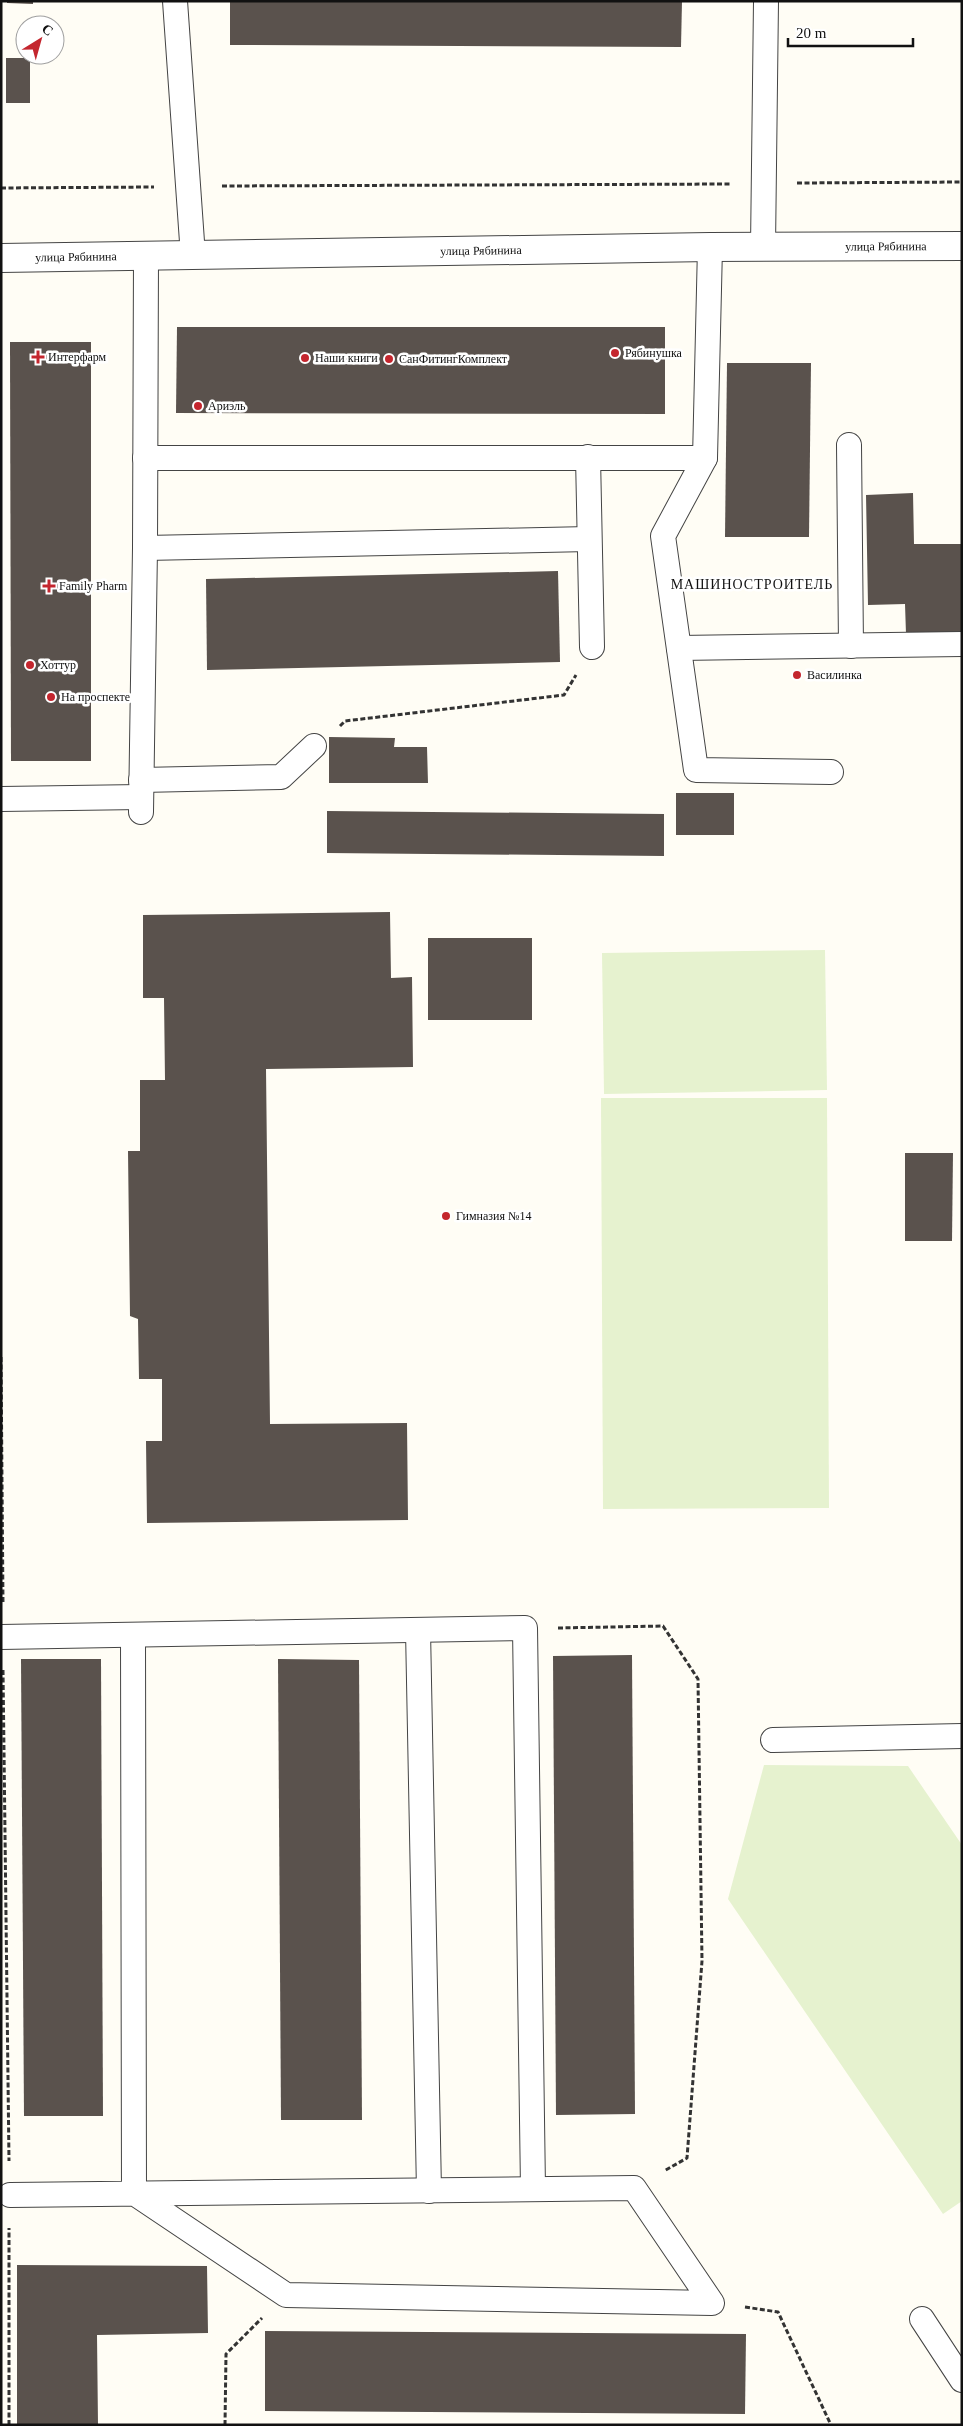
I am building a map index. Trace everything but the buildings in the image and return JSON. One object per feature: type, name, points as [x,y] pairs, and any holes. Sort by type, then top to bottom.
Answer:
[{"type":"street","name":"улица Рябинина","points":[[1,258],[710,247],[962,246]]},
{"type":"lane","points":[[175,1],[193,256]]},
{"type":"lane","points":[[763,247],[766,1]]},
{"type":"lane","points":[[710,247],[705,458],[662,536],[696,770],[831,772]]},
{"type":"lane","points":[[141,797],[145,548],[146,256]]},
{"type":"lane","points":[[848,445],[851,646]]},
{"type":"lane","points":[[588,457],[592,647]]},
{"type":"lane","points":[[145,458],[705,458]]},
{"type":"lane","points":[[145,548],[589,540]]},
{"type":"lane","points":[[679,648],[962,644]]},
{"type":"lane","points":[[1,799],[141,797],[281,777],[314,746]]},
{"type":"lane","points":[[2,1637],[525,1628],[533,2189]]},
{"type":"lane","points":[[418,1630],[428,2191]]},
{"type":"lane","points":[[133,1636],[134,2193]]},
{"type":"lane","points":[[774,1740],[962,1736]]},
{"type":"lane","points":[[10,2194],[634,2188],[712,2303]]},
{"type":"lane","points":[[134,2193],[286,2295],[712,2303]]},
{"type":"lane","points":[[922,2319],[962,2380]]},
{"type":"path","points":[[1,188],[962,182]]},
{"type":"path","points":[[314,746],[346,721],[564,695],[592,647]]},
{"type":"path","points":[[1,1357],[2,1637],[10,2194],[9,2425]]},
{"type":"path","points":[[525,1628],[663,1626],[698,1679],[702,1961],[687,2158],[634,2188]]},
{"type":"path","points":[[225,2425],[226,2354],[286,2295]]},
{"type":"path","points":[[712,2303],[778,2312],[831,2425]]},
{"type":"green space","points":[[825,950],[827,1090],[604,1094],[602,953]]},
{"type":"green space","points":[[601,1098],[827,1098],[829,1508],[603,1509]]},
{"type":"green space","points":[[764,1765],[908,1766],[962,1845],[962,2201],[943,2214],[728,1899]]},
{"type":"place","name":"Рябинушка","points":[[615,353]]},
{"type":"place","name":"Интерфарм","points":[[38,357]]},
{"type":"place","name":"Наши книги","points":[[305,358]]},
{"type":"place","name":"СанФитингКомплект","points":[[389,359]]},
{"type":"place","name":"Ариэль","points":[[198,406]]},
{"type":"place","name":"Family Pharm","points":[[49,586]]},
{"type":"place","name":"Хоттур","points":[[30,665]]},
{"type":"place","name":"Василинка","points":[[797,675]]},
{"type":"place","name":"На проспекте","points":[[51,697]]},
{"type":"place","name":"Гимназия №14","points":[[446,1216]]},
{"type":"district","name":"МАШИНОСТРОИТЕЛЬ","points":[[752,584]]}]
